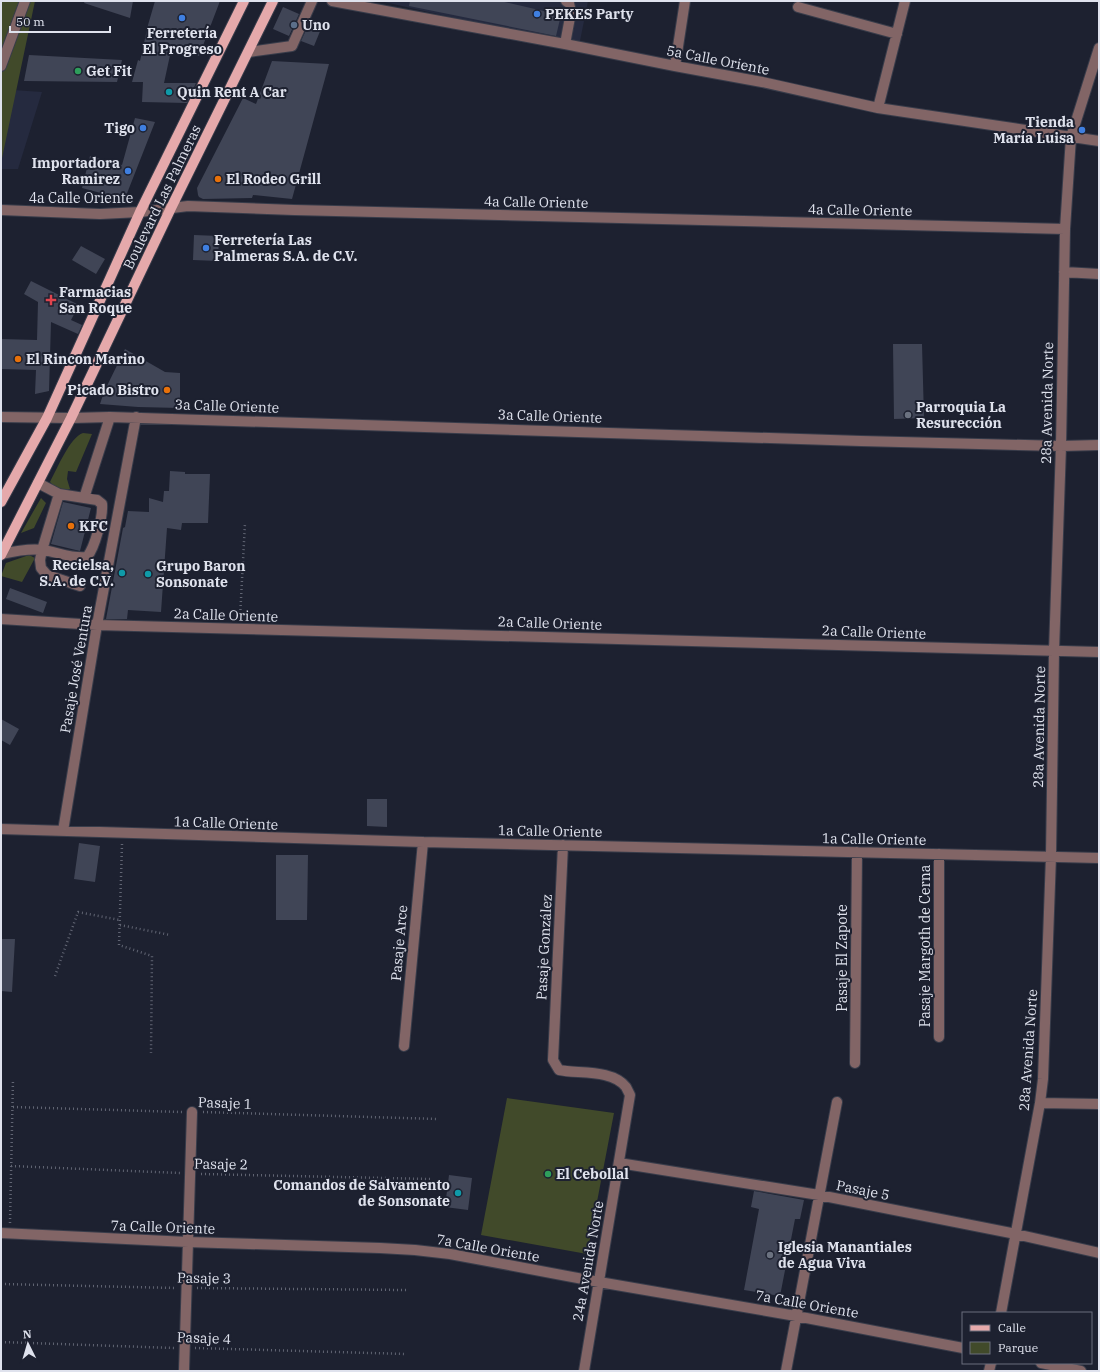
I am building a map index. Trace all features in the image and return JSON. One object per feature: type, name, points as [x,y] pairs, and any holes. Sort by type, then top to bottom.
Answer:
[{"type":"main road","points":[[1,502],[47,418],[140,212],[244,1]]},
{"type":"main road","name":"Boulevard Las Palmeras","points":[[1,554],[71,418],[171,208],[273,1]]},
{"type":"street","points":[[1,66],[25,1]]},
{"type":"street","points":[[249,52],[292,46],[312,1]]},
{"type":"street","name":"5a Calle Oriente","points":[[332,1],[762,82],[878,108],[1099,141]]},
{"type":"street","points":[[565,44],[571,12],[569,3],[566,1]]},
{"type":"street","points":[[675,66],[685,1]]},
{"type":"street","points":[[878,108],[905,1]]},
{"type":"street","points":[[798,7],[897,34]]},
{"type":"street","name":"28a Avenida Norte","points":[[1001,1312],[1040,1104],[1043,1079],[1051,856],[1054,651],[1061,446],[1065,230],[1071,137],[1099,48]]},
{"type":"street","name":"4a Calle Oriente","points":[[3,211],[100,214],[140,212],[188,206],[1065,230]]},
{"type":"street","points":[[1064,272],[1099,274]]},
{"type":"street","name":"3a Calle Oriente","points":[[1,416],[47,418],[110,416],[861,441],[1061,446],[1099,445]]},
{"type":"street","points":[[84,498],[110,416]]},
{"type":"street","name":"Pasaje José Ventura","points":[[63,831],[97,625],[136,417]]},
{"type":"street","points":[[1,554],[20,550],[42,550],[79,558],[87,557],[91,551],[103,511],[102,504],[97,500],[59,494],[38,484]]},
{"type":"street","points":[[59,494],[42,550],[40,568],[47,575],[80,586]]},
{"type":"street","name":"2a Calle Oriente","points":[[1,619],[97,625],[1099,652]]},
{"type":"street","name":"1a Calle Oriente","points":[[1,829],[123,834],[423,842],[1099,858]]},
{"type":"street","name":"Pasaje Arce","points":[[404,1046],[423,842]]},
{"type":"street","name":"Pasaje González","points":[[563,845],[553,1060],[559,1070],[601,1074],[615,1078],[626,1086],[630,1095],[628,1108]]},
{"type":"street","name":"Pasaje El Zapote","points":[[855,1063],[857,852]]},
{"type":"street","name":"Pasaje Margoth de Cerna","points":[[939,854],[939,1037]]},
{"type":"street","points":[[786,1371],[837,1102]]},
{"type":"street","points":[[1040,1104],[1099,1104]]},
{"type":"street","name":"24a Avenida Norte","points":[[584,1371],[628,1108]]},
{"type":"street","points":[[184,1371],[192,1112]]},
{"type":"street","name":"Pasaje 5","points":[[619,1163],[819,1195],[1016,1234],[1099,1253]]},
{"type":"street","name":"7a Calle Oriente","points":[[5,1233],[188,1242],[380,1248],[450,1254],[598,1282],[796,1316],[962,1348]]},
{"type":"street","points":[[1046,1364],[1081,1371]]},
{"type":"path","points":[[239,629],[245,523]]},
{"type":"path","points":[[123,834],[120,945],[152,956],[151,1054]]},
{"type":"path","points":[[55,976],[78,912],[120,920]]},
{"type":"path","points":[[120,925],[170,935]]},
{"type":"path","points":[[5,1233],[11,1166],[13,1079]]},
{"type":"path","name":"Pasaje 1","points":[[13,1107],[437,1119]]},
{"type":"path","name":"Pasaje 2","points":[[11,1166],[191,1174],[430,1179]]},
{"type":"path","name":"Pasaje 3","points":[[1,1284],[186,1288],[406,1290]]},
{"type":"path","name":"Pasaje 4","points":[[1,1342],[406,1354]]},
{"type":"shaded area","points":[[380,1],[588,1],[579,46]]},
{"type":"shaded area","points":[[13,90],[42,92],[18,169],[1,169],[1,123]]},
{"type":"green space","points":[[1,1],[35,1],[1,163]]},
{"type":"green space","points":[[83,433],[92,434],[76,472],[68,471],[67,479],[70,489],[60,492],[50,482],[73,441]]},
{"type":"green space","points":[[41,498],[46,503],[34,528],[21,533]]},
{"type":"green space","points":[[29,555],[35,558],[22,582],[1,576],[6,563]]},
{"type":"green space","name":"El Cebollal","points":[[507,1098],[614,1113],[587,1254],[481,1235]]},
{"type":"building","points":[[85,1],[133,1],[130,18],[84,3]]},
{"type":"building","points":[[155,1],[220,1],[199,56],[172,46],[164,83],[196,83],[187,103],[142,102],[143,82],[132,82],[138,60],[140,61]]},
{"type":"building","points":[[410,1],[500,1],[561,15],[556,36],[409,6]]},
{"type":"building","points":[[283,7],[299,14],[289,36],[273,29]]},
{"type":"building","points":[[311,19],[323,24],[314,46],[301,41]]},
{"type":"building","name":"Get Fit","points":[[29,55],[122,60],[117,82],[24,81]]},
{"type":"building","points":[[272,61],[329,64],[292,199],[253,195],[252,198],[203,199],[199,197],[197,188],[243,98],[256,104]]},
{"type":"building","points":[[135,118],[155,122],[124,201],[112,199],[112,196],[82,188],[90,156],[122,165]]},
{"type":"building","name":"Ferretería Las Palmeras S.A. de C.V.","points":[[194,235],[219,236],[218,261],[193,260]]},
{"type":"building","points":[[81,246],[105,259],[96,274],[72,260]]},
{"type":"building","points":[[31,281],[79,305],[71,320],[82,325],[78,334],[51,322],[49,391],[35,394],[36,370],[1,369],[1,339],[37,340],[38,302],[24,294]]},
{"type":"building","points":[[893,344],[922,344],[924,418],[894,419]]},
{"type":"building","points":[[125,349],[165,372],[180,373],[180,408],[100,404],[104,392]]},
{"type":"building","points":[[170,471],[185,472],[185,474],[210,474],[208,523],[182,523],[181,530],[167,528],[161,612],[128,610],[127,619],[106,619],[123,528],[125,527],[128,511],[149,512],[149,498],[163,502],[164,491],[169,491]]},
{"type":"building","name":"KFC","points":[[63,502],[91,508],[80,551],[51,544]]},
{"type":"building","points":[[10,588],[47,602],[43,613],[6,599]]},
{"type":"building","points":[[1,719],[19,729],[10,745],[1,740]]},
{"type":"building","points":[[367,799],[387,799],[387,827],[367,826]]},
{"type":"building","points":[[79,843],[100,846],[95,882],[74,879]]},
{"type":"building","points":[[276,855],[308,855],[307,920],[276,920]]},
{"type":"building","points":[[1,939],[15,939],[12,992],[1,991]]},
{"type":"building","name":"Comandos de Salvamento de Sonsonate","points":[[449,1175],[472,1178],[468,1210],[445,1207]]},
{"type":"building","name":"Iglesia Manantiales de Agua Viva","points":[[754,1191],[804,1200],[800,1219],[795,1219],[780,1296],[744,1290],[759,1209],[751,1207]]},
{"type":"place","name":"PEKES Party","points":[[537,14]]},
{"type":"place","name":"Ferretería El Progreso","points":[[182,18]]},
{"type":"place","name":"Uno","points":[[294,25]]},
{"type":"place","name":"Get Fit","points":[[78,71]]},
{"type":"place","name":"Quin Rent A Car","points":[[169,92]]},
{"type":"place","name":"Tigo","points":[[143,128]]},
{"type":"place","name":"Tienda María Luisa","points":[[1082,130]]},
{"type":"place","name":"Importadora Ramirez","points":[[128,171]]},
{"type":"place","name":"El Rodeo Grill","points":[[218,179]]},
{"type":"place","name":"Ferretería Las Palmeras S.A. de C.V.","points":[[206,248]]},
{"type":"place","name":"Farmacias San Roque","points":[[51,300]]},
{"type":"place","name":"El Rincon Marino","points":[[18,359]]},
{"type":"place","name":"Picado Bistro","points":[[167,390]]},
{"type":"place","name":"Parroquia La Resurección","points":[[908,415]]},
{"type":"place","name":"KFC","points":[[71,526]]},
{"type":"place","name":"Recielsa, S.A. de C.V.","points":[[122,573]]},
{"type":"place","name":"Grupo Baron Sonsonate","points":[[148,574]]},
{"type":"place","name":"El Cebollal","points":[[548,1174]]},
{"type":"place","name":"Comandos de Salvamento de Sonsonate","points":[[458,1193]]},
{"type":"place","name":"Iglesia Manantiales de Agua Viva","points":[[770,1255]]}]
